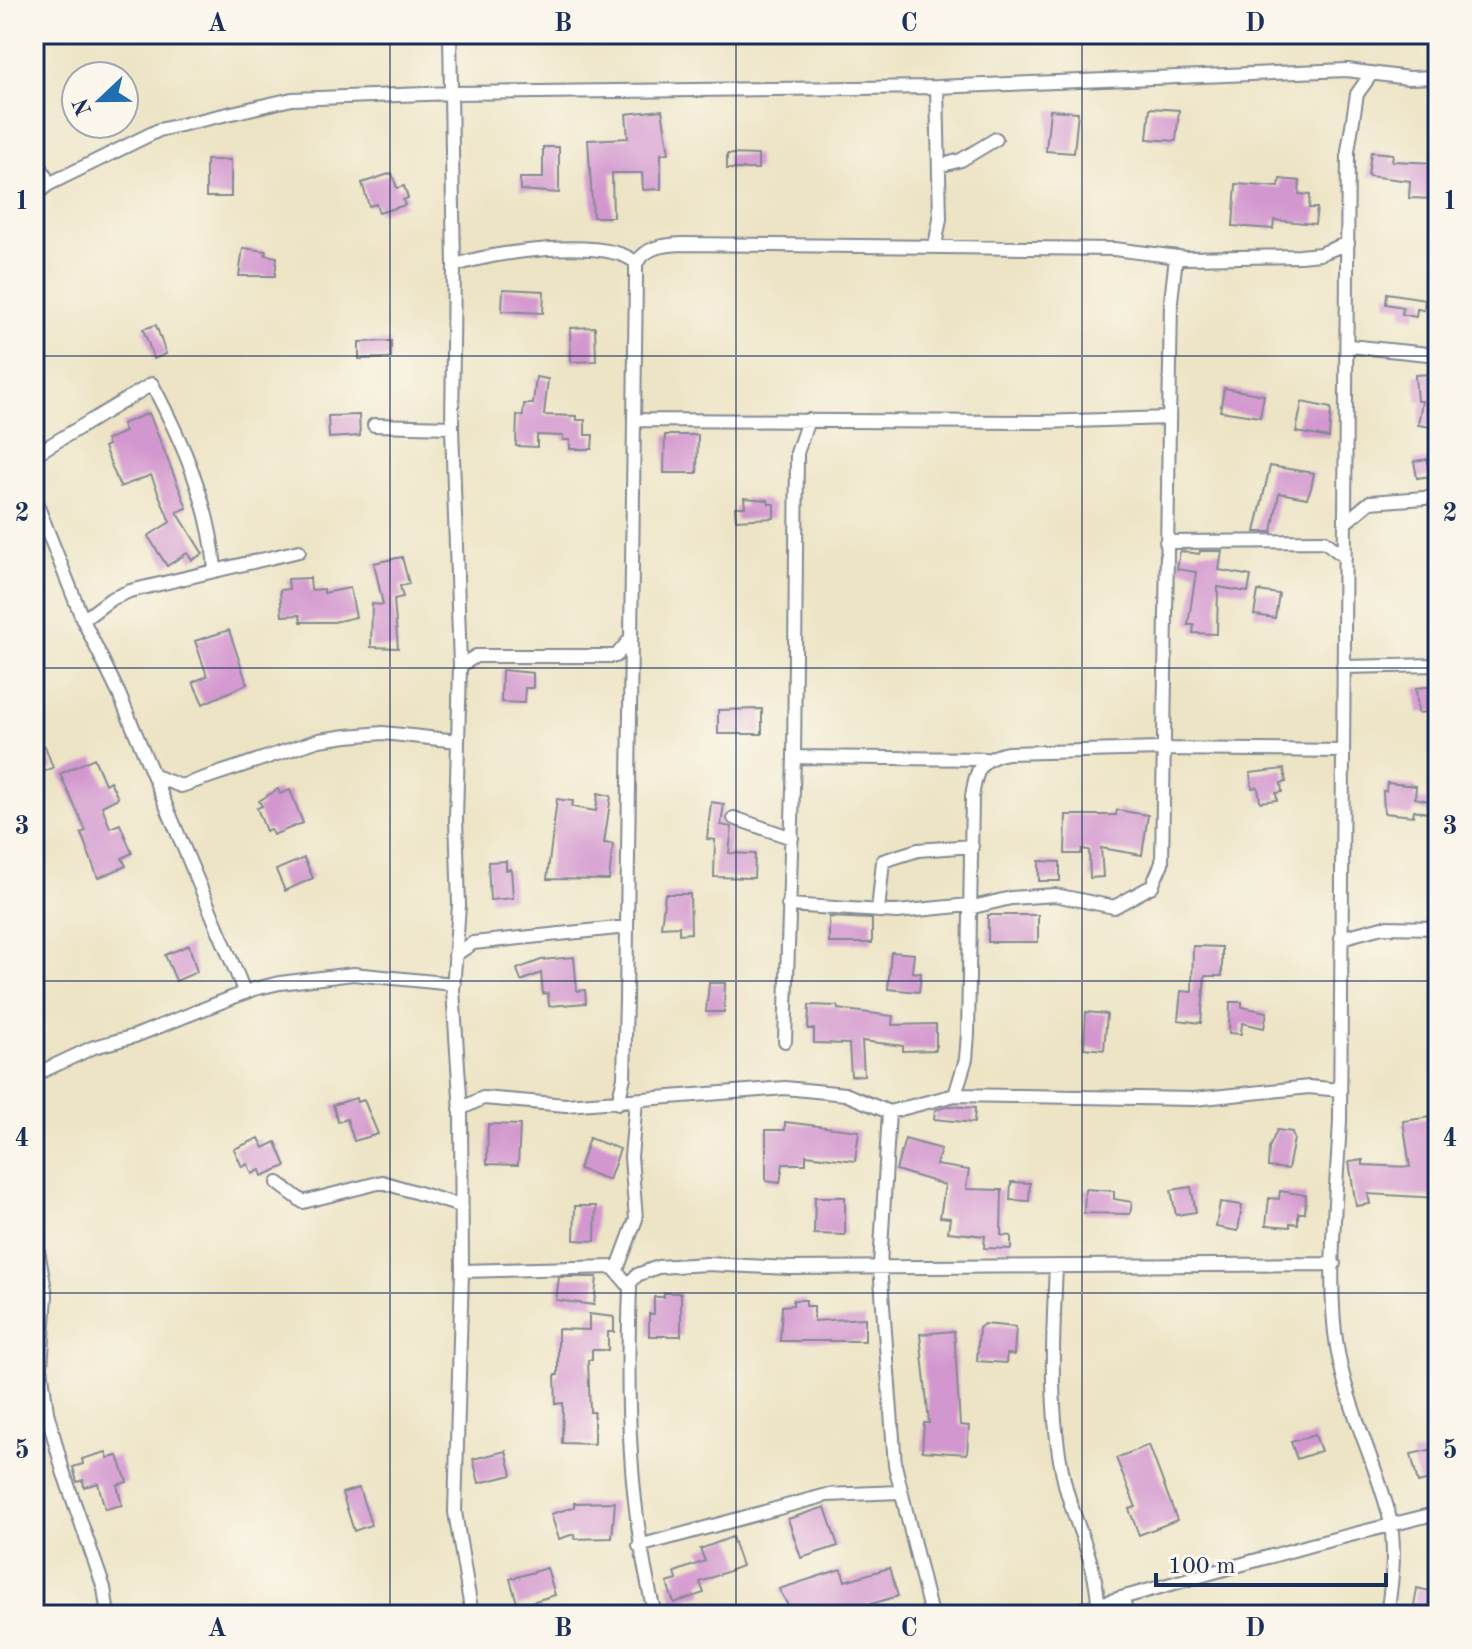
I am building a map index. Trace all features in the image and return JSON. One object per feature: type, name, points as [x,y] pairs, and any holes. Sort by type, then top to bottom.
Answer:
[{"type":"street","points":[[450,34],[454,266],[452,427],[460,666],[459,905],[454,984],[460,1109],[462,1271],[455,1512],[472,1615]]},
{"type":"street","points":[[34,196],[49,184],[159,130],[292,99],[452,93],[937,87],[1302,72],[1438,77]]},
{"type":"street","points":[[1372,73],[1357,94],[1351,116],[1340,1090],[1334,1264],[1337,1347],[1390,1524],[1392,1578],[1387,1615]]},
{"type":"street","points":[[935,246],[940,219],[937,87]]},
{"type":"street","points":[[939,166],[961,160],[996,139]]},
{"type":"street","points":[[34,153],[49,184]]},
{"type":"street","points":[[618,1103],[624,1077],[636,263],[643,253],[660,245],[683,244],[1114,249],[1176,257],[1300,256],[1320,254],[1348,243]]},
{"type":"street","points":[[454,266],[490,255],[566,250],[622,253],[636,263]]},
{"type":"street","points":[[788,905],[878,911],[969,906],[1011,898],[1055,895],[1114,907],[1152,886],[1162,863],[1161,749],[1171,301],[1176,257]]},
{"type":"street","points":[[1349,346],[1438,355]]},
{"type":"street","points":[[34,455],[152,384],[195,483],[213,542],[215,569]]},
{"type":"street","points":[[636,420],[1040,422],[1169,418]]},
{"type":"street","points":[[785,1041],[794,757],[797,453],[808,420]]},
{"type":"street","points":[[374,425],[452,427]]},
{"type":"street","points":[[34,497],[83,620],[154,776],[245,993]]},
{"type":"street","points":[[1346,522],[1370,502],[1438,497]]},
{"type":"street","points":[[1166,542],[1324,541],[1345,557]]},
{"type":"street","points":[[83,620],[111,599],[130,591],[299,551]]},
{"type":"street","points":[[460,666],[476,656],[616,656],[631,638]]},
{"type":"street","points":[[1343,667],[1438,665]]},
{"type":"street","points":[[154,776],[181,786],[319,740],[347,736],[383,733],[458,741]]},
{"type":"street","points":[[794,757],[985,759],[1007,753],[1161,749],[1342,751]]},
{"type":"street","points":[[955,1095],[967,1047],[975,778],[985,759]]},
{"type":"street","points":[[734,818],[792,838]]},
{"type":"street","points":[[878,911],[883,861],[918,850],[972,846]]},
{"type":"street","points":[[455,955],[473,943],[627,927]]},
{"type":"street","points":[[1341,938],[1382,927],[1438,928]]},
{"type":"street","points":[[34,1075],[77,1054],[155,1029],[245,993],[292,981],[353,974],[454,984]]},
{"type":"street","points":[[460,1109],[483,1098],[566,1105],[785,1088],[845,1094],[889,1112],[955,1095],[1194,1099],[1309,1087],[1340,1090]]},
{"type":"street","points":[[617,1270],[636,1219],[631,1157],[636,1101]]},
{"type":"street","points":[[889,1112],[880,1266],[895,1465],[931,1615]]},
{"type":"street","points":[[278,1183],[303,1202],[382,1182],[461,1206]]},
{"type":"street","points":[[34,1229],[46,1295],[38,1368],[51,1427],[104,1588],[108,1615]]},
{"type":"street","points":[[629,1284],[648,1269],[707,1264],[790,1268],[1334,1264]]},
{"type":"street","points":[[1056,1266],[1053,1385],[1058,1448],[1064,1483],[1097,1581],[1098,1603]]},
{"type":"street","points":[[462,1271],[613,1267],[629,1284],[629,1445],[639,1546],[655,1615]]},
{"type":"street","points":[[639,1546],[827,1495],[900,1492]]},
{"type":"street","points":[[1060,1615],[1438,1513]]},
{"type":"street","points":[[1123,1599],[1127,1615]]},
{"type":"building","points":[[1150,108],[1179,110],[1176,141],[1147,139]]},
{"type":"building","points":[[662,110],[669,153],[661,154],[661,189],[643,190],[642,173],[612,173],[613,217],[593,217],[588,140],[628,138],[626,114]]},
{"type":"building","points":[[1050,110],[1078,112],[1074,153],[1046,151]]},
{"type":"building","points":[[543,147],[559,147],[559,193],[520,190],[520,178],[543,178]]},
{"type":"building","points":[[1371,152],[1393,154],[1392,161],[1436,163],[1434,199],[1409,198],[1410,181],[1368,176]]},
{"type":"building","points":[[727,154],[758,155],[758,169],[727,169]]},
{"type":"building","points":[[206,160],[231,160],[231,197],[206,197]]},
{"type":"building","points":[[392,173],[397,188],[404,186],[408,198],[403,200],[405,205],[379,213],[376,204],[369,206],[362,183]]},
{"type":"building","points":[[1280,179],[1300,181],[1299,194],[1310,195],[1309,208],[1317,208],[1315,224],[1274,220],[1273,229],[1233,226],[1236,184],[1279,187]]},
{"type":"building","points":[[243,248],[266,251],[265,255],[277,257],[275,276],[239,276]]},
{"type":"building","points":[[503,289],[544,291],[543,313],[502,311]]},
{"type":"building","points":[[1387,293],[1425,299],[1424,310],[1417,309],[1416,317],[1402,314],[1403,307],[1386,304]]},
{"type":"building","points":[[156,325],[166,354],[154,359],[143,329]]},
{"type":"building","points":[[595,327],[596,361],[571,362],[570,328]]},
{"type":"building","points":[[391,341],[391,358],[359,359],[359,342]]},
{"type":"building","points":[[1433,374],[1438,428],[1418,425],[1422,401],[1417,401],[1415,375]]},
{"type":"building","points":[[536,377],[548,379],[544,415],[577,416],[577,420],[585,420],[585,435],[593,435],[592,449],[570,449],[570,440],[563,440],[563,436],[537,435],[537,447],[516,446],[517,415],[523,416],[524,404],[533,404]]},
{"type":"building","points":[[1224,388],[1264,395],[1260,417],[1220,411]]},
{"type":"building","points":[[1302,402],[1331,408],[1329,438],[1296,432]]},
{"type":"building","points":[[149,413],[187,508],[177,512],[203,554],[192,560],[187,553],[167,566],[148,536],[170,522],[151,475],[120,487],[104,447],[108,445],[106,440],[125,432],[122,424]]},
{"type":"building","points":[[359,415],[360,436],[329,438],[328,416]]},
{"type":"building","points":[[665,435],[698,435],[697,473],[664,473]]},
{"type":"building","points":[[1428,459],[1428,463],[1438,461],[1438,475],[1417,478],[1414,461]]},
{"type":"building","points":[[1270,466],[1314,473],[1311,488],[1307,498],[1279,493],[1272,532],[1255,532]]},
{"type":"building","points":[[744,498],[768,500],[769,504],[774,504],[774,518],[736,520],[735,507],[745,507]]},
{"type":"building","points":[[1180,551],[1199,554],[1200,551],[1222,551],[1219,570],[1251,576],[1248,592],[1218,587],[1217,634],[1193,633],[1194,625],[1188,625],[1196,572],[1177,569]]},
{"type":"building","points":[[402,557],[409,584],[400,586],[403,597],[394,599],[398,648],[371,647],[372,604],[383,605],[374,563]]},
{"type":"building","points":[[310,578],[311,590],[324,589],[324,593],[350,588],[356,617],[334,622],[301,622],[300,615],[282,616],[280,590],[289,589],[288,579]]},
{"type":"building","points":[[1258,591],[1279,594],[1275,618],[1254,615]]},
{"type":"building","points":[[229,630],[247,684],[203,704],[193,682],[207,676],[195,641]]},
{"type":"building","points":[[502,670],[533,673],[533,688],[525,688],[524,703],[501,702]]},
{"type":"building","points":[[1438,686],[1438,711],[1418,713],[1416,688]]},
{"type":"building","points":[[762,709],[762,734],[718,734],[718,710]]},
{"type":"building","points":[[45,746],[53,768],[38,774],[34,750]]},
{"type":"building","points":[[94,758],[105,784],[110,781],[118,798],[102,806],[110,828],[120,824],[132,853],[122,858],[126,866],[98,878],[81,833],[86,831],[60,774]]},
{"type":"building","points":[[1284,769],[1286,782],[1281,783],[1282,792],[1276,793],[1277,800],[1260,802],[1258,787],[1252,788],[1250,773]]},
{"type":"building","points":[[1387,783],[1416,786],[1415,798],[1434,802],[1431,814],[1414,810],[1413,816],[1384,813],[1383,791],[1386,791]]},
{"type":"building","points":[[278,789],[280,794],[290,790],[303,823],[273,835],[270,829],[266,831],[257,808],[262,806],[259,801]]},
{"type":"building","points":[[598,793],[611,796],[604,843],[613,844],[609,880],[547,879],[557,799],[573,801],[572,807],[596,811]]},
{"type":"building","points":[[711,802],[724,804],[721,825],[732,827],[729,853],[755,854],[754,878],[714,877],[715,840],[707,839]]},
{"type":"building","points":[[1117,810],[1148,815],[1142,855],[1101,848],[1103,877],[1090,878],[1089,850],[1082,849],[1081,854],[1065,854],[1066,815],[1116,815]]},
{"type":"building","points":[[304,858],[313,878],[285,891],[276,870]]},
{"type":"building","points":[[506,861],[506,870],[511,869],[513,898],[490,900],[488,862]]},
{"type":"building","points":[[1039,861],[1060,862],[1060,881],[1039,881]]},
{"type":"building","points":[[665,894],[690,894],[691,933],[679,934],[679,926],[661,927]]},
{"type":"building","points":[[988,915],[1038,915],[1038,942],[988,942]]},
{"type":"building","points":[[829,917],[872,919],[872,943],[829,943]]},
{"type":"building","points":[[189,945],[197,972],[176,981],[165,955]]},
{"type":"building","points":[[1193,946],[1222,947],[1222,976],[1205,976],[1201,1023],[1178,1020],[1181,991],[1192,992]]},
{"type":"building","points":[[891,952],[914,954],[912,972],[921,973],[919,992],[888,989]]},
{"type":"building","points":[[574,957],[577,991],[585,990],[586,1003],[549,1006],[548,993],[543,994],[541,973],[521,981],[517,969],[541,960]]},
{"type":"building","points":[[709,983],[725,983],[724,1012],[706,1012]]},
{"type":"building","points":[[1230,1002],[1242,1002],[1242,1007],[1267,1012],[1264,1028],[1242,1023],[1241,1034],[1229,1033]]},
{"type":"building","points":[[809,1005],[838,1006],[838,1009],[893,1016],[892,1025],[936,1024],[936,1050],[903,1051],[903,1046],[862,1041],[864,1075],[851,1076],[849,1044],[814,1043],[814,1029],[808,1029]]},
{"type":"building","points":[[1086,1012],[1107,1014],[1104,1050],[1084,1048]]},
{"type":"building","points":[[356,1098],[357,1102],[364,1100],[378,1134],[354,1141],[347,1119],[338,1122],[333,1105]]},
{"type":"building","points":[[950,1106],[975,1108],[974,1123],[934,1119],[935,1110]]},
{"type":"building","points":[[1438,1116],[1438,1198],[1368,1194],[1370,1204],[1356,1206],[1349,1162],[1363,1160],[1363,1165],[1410,1167],[1403,1121]]},
{"type":"building","points":[[785,1122],[859,1131],[855,1161],[806,1155],[806,1164],[783,1164],[780,1183],[766,1181],[766,1130],[785,1130]]},
{"type":"building","points":[[488,1124],[520,1125],[518,1165],[487,1164]]},
{"type":"building","points":[[1277,1130],[1292,1132],[1294,1139],[1288,1169],[1268,1167],[1269,1148]]},
{"type":"building","points":[[259,1138],[264,1148],[276,1142],[286,1166],[262,1176],[260,1170],[252,1174],[248,1164],[242,1167],[234,1149]]},
{"type":"building","points":[[589,1138],[620,1149],[609,1180],[579,1169]]},
{"type":"building","points":[[905,1139],[941,1149],[936,1165],[969,1170],[966,1189],[1002,1190],[1001,1235],[1011,1236],[1011,1249],[984,1248],[985,1236],[948,1232],[950,1218],[940,1217],[945,1185],[896,1170]]},
{"type":"building","points":[[1011,1182],[1030,1183],[1029,1201],[1010,1200]]},
{"type":"building","points":[[1191,1187],[1196,1212],[1176,1215],[1171,1190]]},
{"type":"building","points":[[1085,1189],[1114,1191],[1114,1199],[1132,1202],[1130,1214],[1084,1213]]},
{"type":"building","points":[[1280,1191],[1306,1195],[1305,1213],[1298,1213],[1298,1224],[1290,1223],[1290,1227],[1266,1225],[1269,1198],[1279,1199]]},
{"type":"building","points":[[815,1197],[845,1197],[845,1235],[814,1234]]},
{"type":"building","points":[[1220,1202],[1242,1205],[1238,1231],[1216,1227]]},
{"type":"building","points":[[575,1206],[596,1206],[595,1241],[574,1240]]},
{"type":"building","points":[[559,1277],[597,1277],[594,1305],[556,1300]]},
{"type":"building","points":[[664,1293],[681,1293],[681,1336],[649,1336],[649,1314],[654,1314],[654,1297],[664,1297]]},
{"type":"building","points":[[793,1300],[806,1300],[806,1306],[814,1306],[814,1321],[865,1318],[865,1341],[780,1341],[782,1306],[793,1305]]},
{"type":"building","points":[[589,1314],[614,1317],[614,1332],[608,1332],[608,1350],[592,1350],[592,1360],[588,1360],[594,1444],[562,1443],[563,1403],[556,1404],[558,1329],[589,1330]]},
{"type":"building","points":[[984,1324],[1016,1327],[1014,1355],[1007,1354],[1006,1363],[977,1361],[979,1328]]},
{"type":"building","points":[[954,1331],[960,1425],[969,1426],[967,1454],[922,1451],[924,1423],[929,1423],[920,1334]]},
{"type":"building","points":[[1315,1435],[1321,1451],[1297,1459],[1291,1442]]},
{"type":"building","points":[[1149,1445],[1177,1520],[1139,1535],[1129,1509],[1136,1507],[1116,1458]]},
{"type":"building","points":[[1438,1448],[1438,1478],[1418,1483],[1411,1454]]},
{"type":"building","points":[[506,1451],[512,1475],[479,1483],[473,1459]]},
{"type":"building","points":[[106,1452],[108,1458],[118,1456],[127,1482],[117,1485],[122,1505],[105,1509],[98,1483],[84,1487],[83,1480],[77,1482],[73,1467],[83,1464],[82,1459]]},
{"type":"building","points":[[359,1488],[371,1525],[354,1531],[342,1493]]},
{"type":"building","points":[[615,1502],[612,1538],[575,1539],[574,1534],[559,1539],[551,1514],[574,1507],[574,1503]]},
{"type":"building","points":[[825,1507],[838,1546],[801,1558],[788,1519]]},
{"type":"building","points":[[732,1537],[742,1566],[700,1582],[704,1593],[674,1603],[667,1583],[677,1580],[675,1572],[705,1561],[700,1549]]},
{"type":"building","points":[[547,1568],[555,1595],[518,1606],[510,1579]]},
{"type":"building","points":[[889,1568],[898,1596],[857,1608],[860,1615],[838,1615],[836,1609],[815,1615],[812,1605],[791,1611],[779,1589],[841,1569],[845,1581]]},
{"type":"building","points":[[1417,1588],[1438,1593],[1438,1611],[1414,1606]]}]
